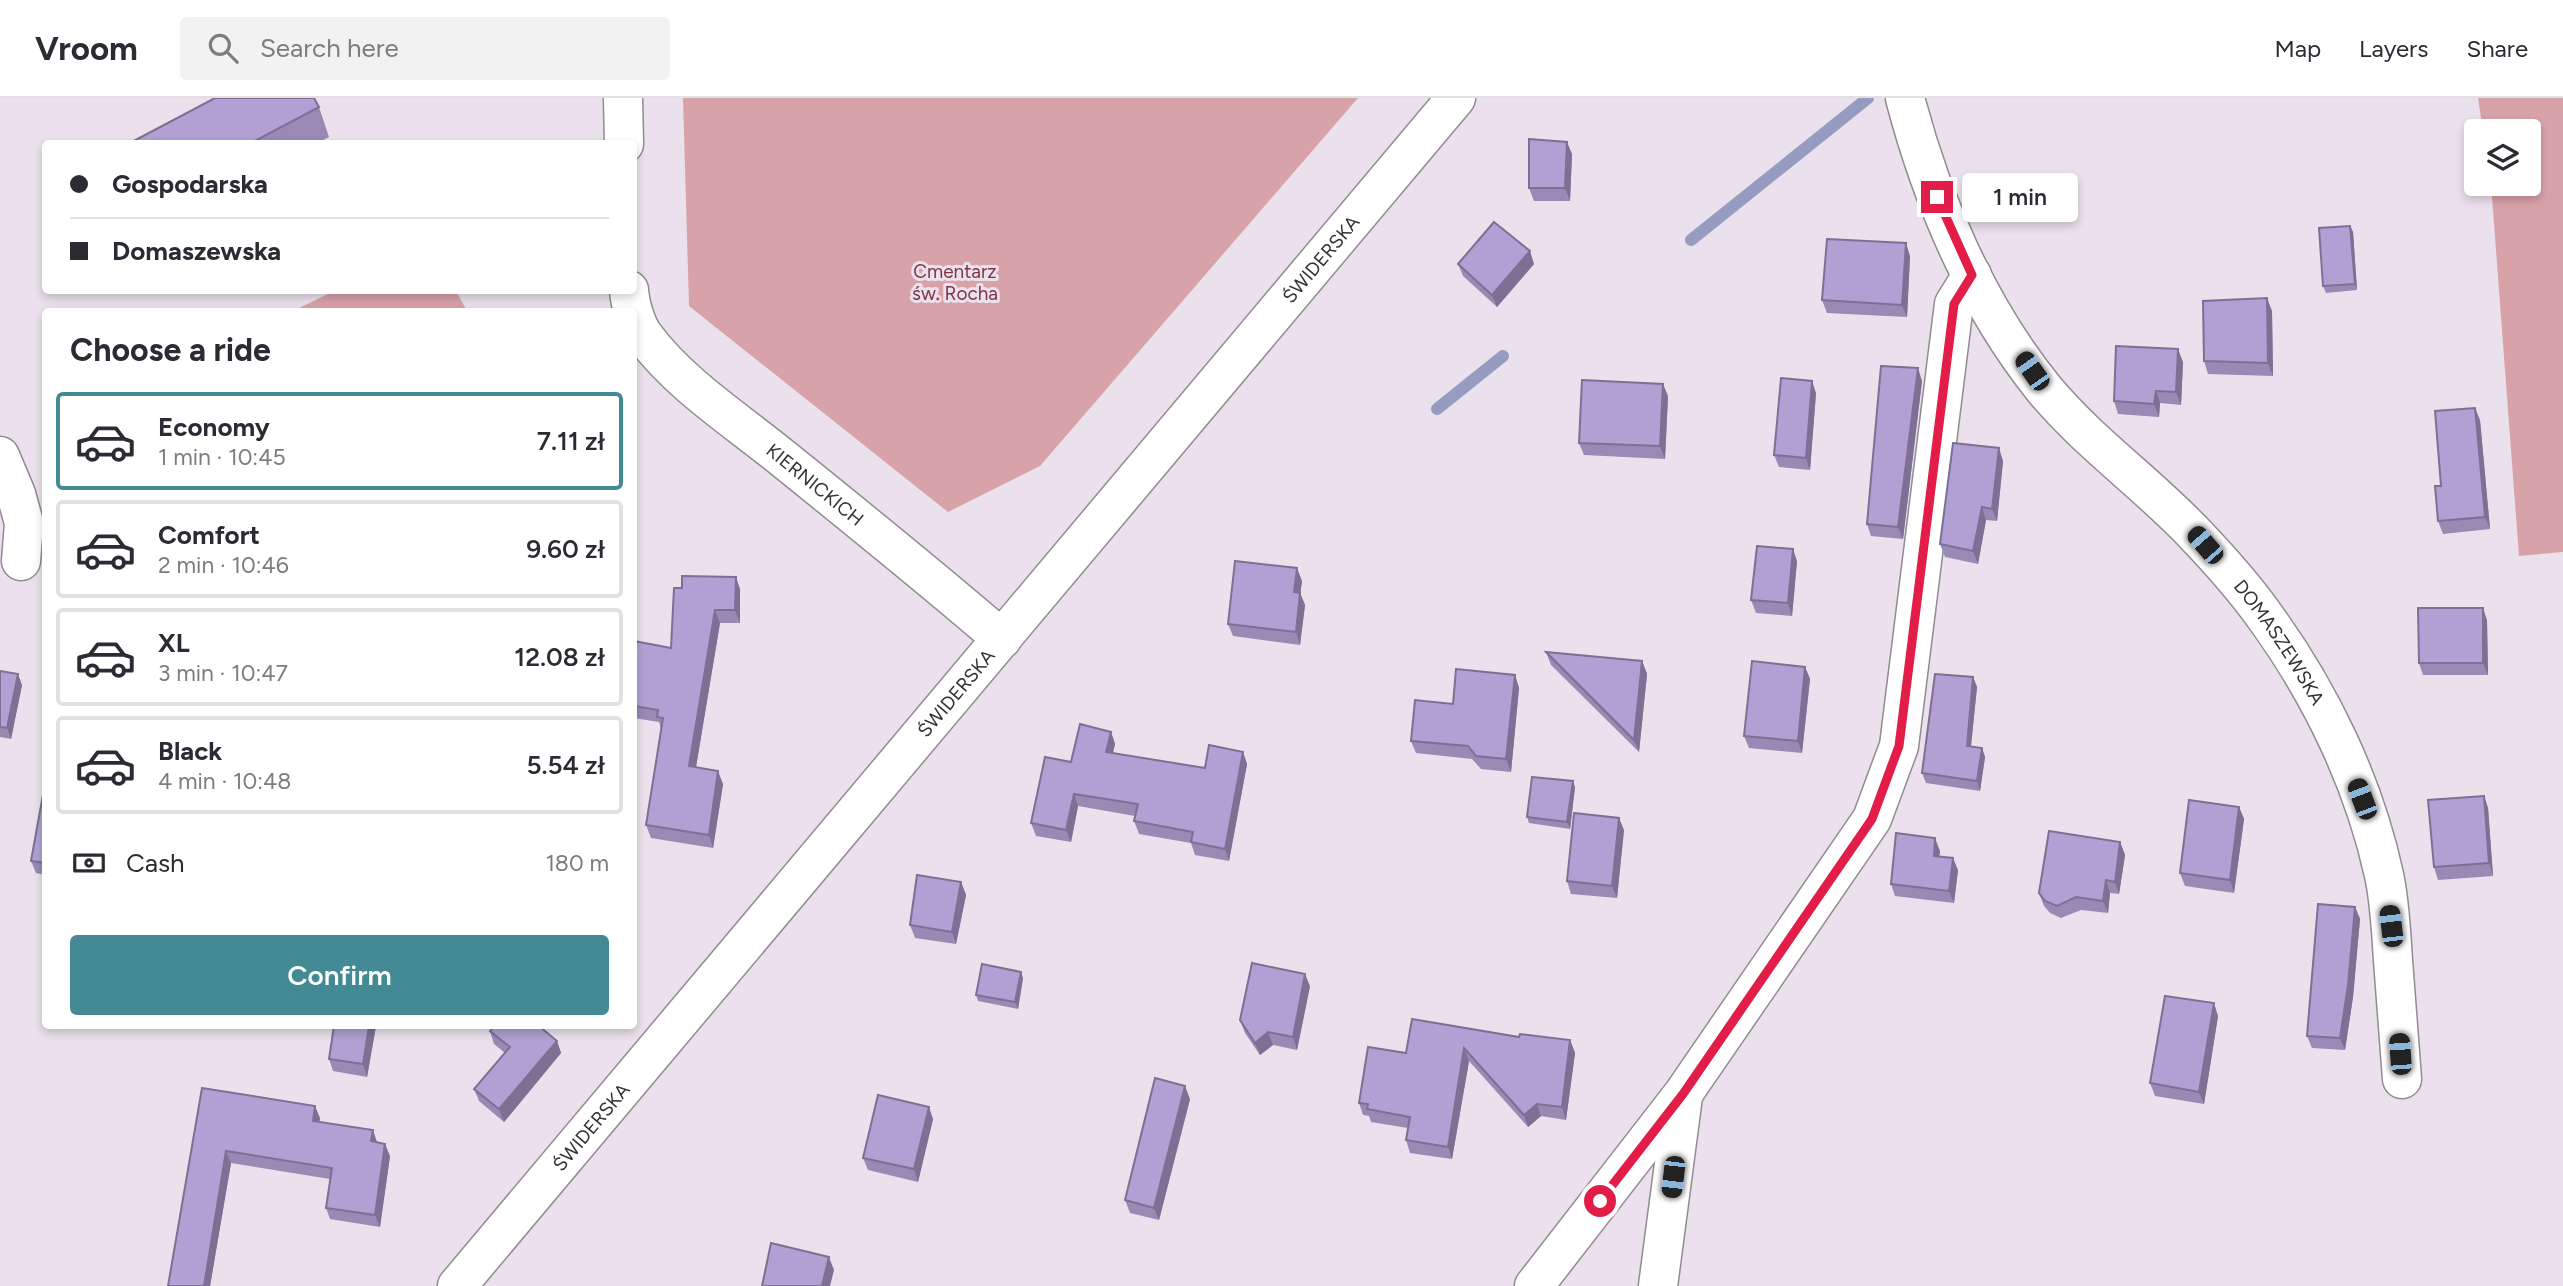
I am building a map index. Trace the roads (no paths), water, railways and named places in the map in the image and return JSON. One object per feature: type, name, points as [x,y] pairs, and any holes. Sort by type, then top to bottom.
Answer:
[{"type":"street","points":[[624,98],[624,140]]},
{"type":"street","name":"ŚWIDERSKA","points":[[457,1286],[1456,98]]},
{"type":"street","name":"DOMASZEWSKA","points":[[1905,98],[1937,197],[1972,275],[2007,335],[2045,389],[2093,439],[2192,530],[2266,617],[2326,718],[2348,764],[2371,823],[2384,877],[2391,926],[2402,1079]]},
{"type":"street","points":[[1534,1286],[1683,1094],[1872,819],[1899,746],[1954,304],[1972,275]]},
{"type":"street","name":"KIERNICKICH","points":[[638,337],[705,396],[915,564],[1002,639]]},
{"type":"street","points":[[0,456],[16,494],[24,523],[22,562]]},
{"type":"street","points":[[1658,1286],[1683,1094]]},
{"type":"waterway","points":[[1691,240],[1868,98]]},
{"type":"waterway","points":[[1437,409],[1503,356]]},
{"type":"park label","name":"Cmentarz św. Rocha","points":[[955,282]]}]
